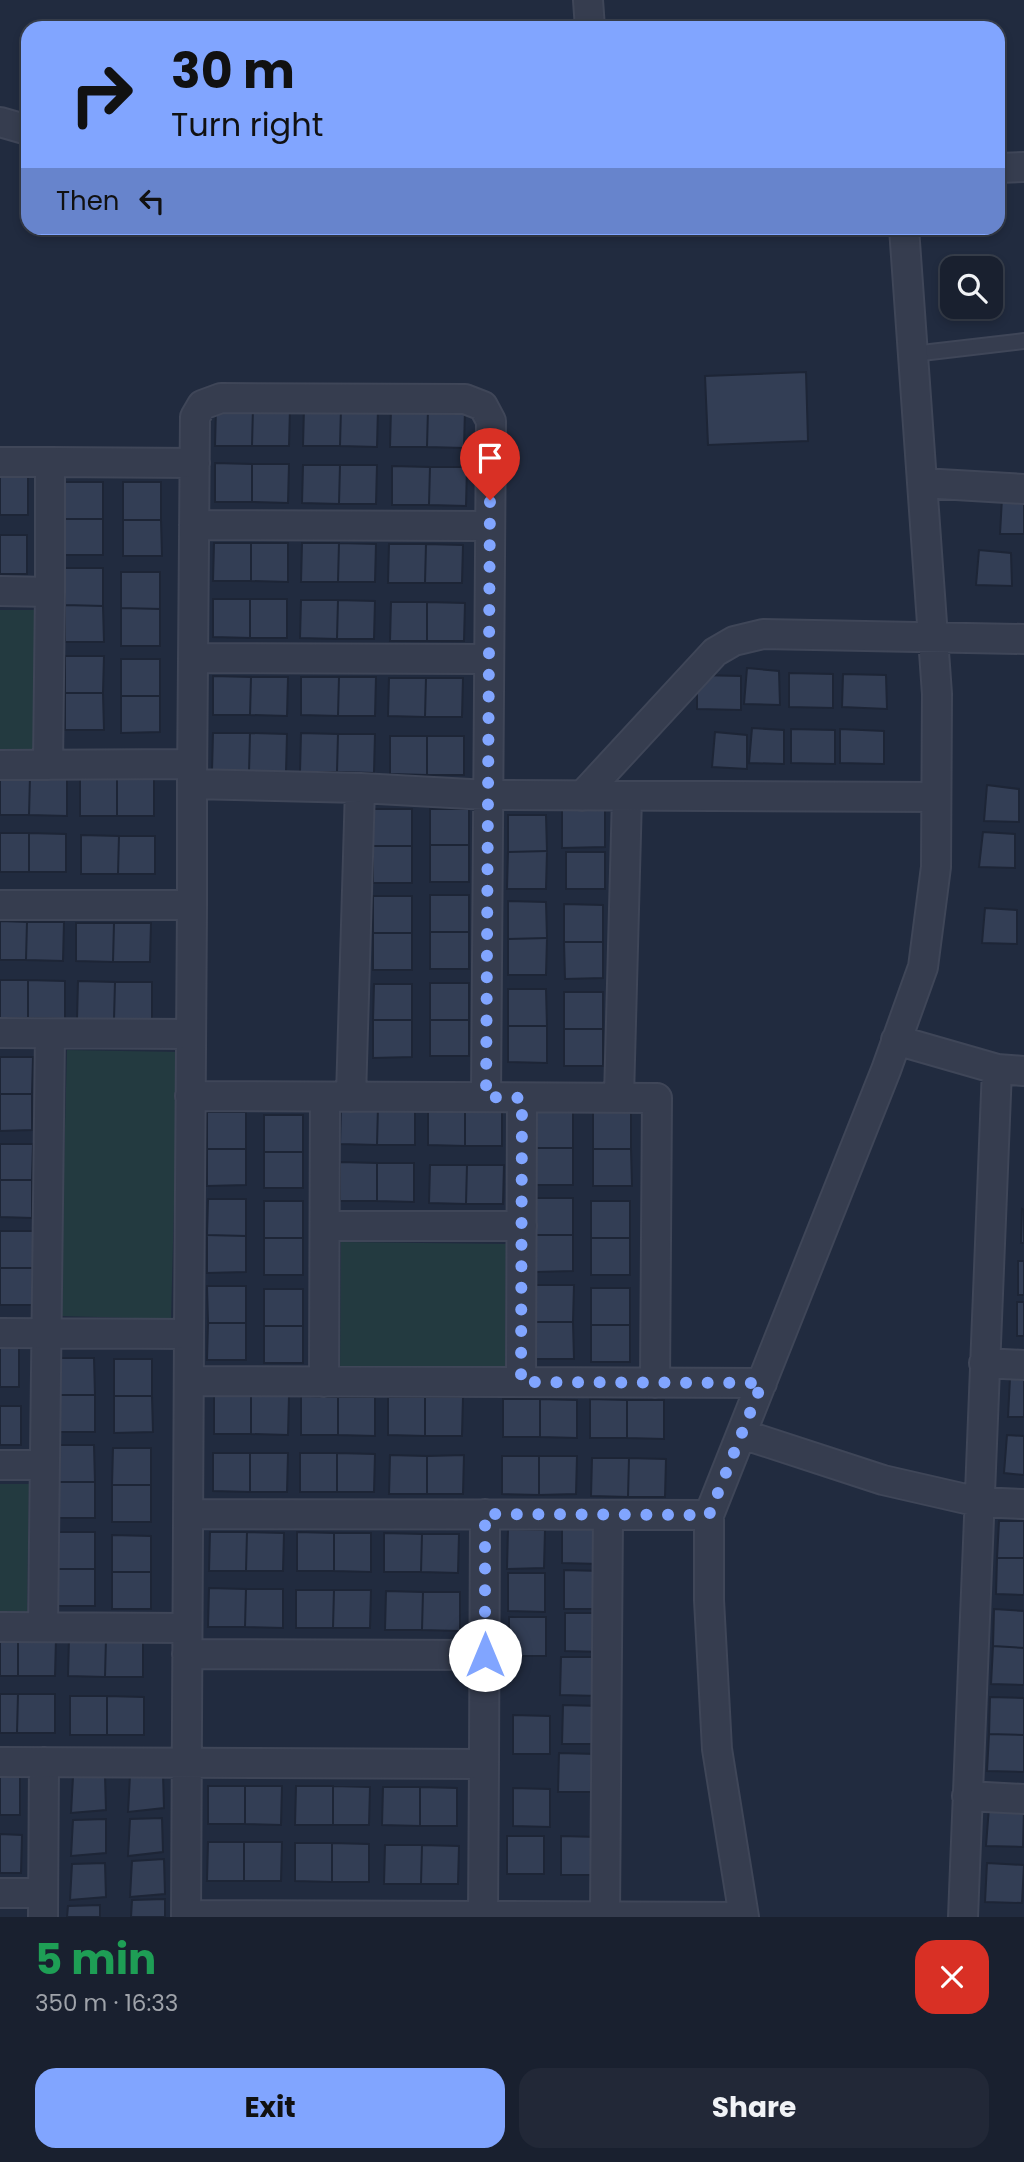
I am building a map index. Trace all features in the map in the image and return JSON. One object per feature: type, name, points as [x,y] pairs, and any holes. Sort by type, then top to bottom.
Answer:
[{"type":"street","points":[[588,0],[590,21]]},
{"type":"street","points":[[0,122],[21,128]]},
{"type":"street","points":[[1005,168],[1024,167]]},
{"type":"street","points":[[486,1097],[491,421],[483,405],[465,399],[221,398],[202,405],[195,417],[186,1916],[744,1917],[717,1749],[709,1600],[709,1515],[923,967],[936,867],[937,694],[904,235]]},
{"type":"street","points":[[0,462],[195,463]]},
{"type":"street","points":[[48,765],[50,462]]},
{"type":"street","points":[[922,482],[1024,489]]},
{"type":"street","points":[[194,525],[490,526]]},
{"type":"street","points":[[0,592],[50,592]]},
{"type":"street","points":[[582,796],[715,652],[734,641],[763,634],[1024,639]]},
{"type":"street","points":[[193,658],[489,659]]},
{"type":"street","points":[[0,765],[48,765],[488,795],[936,796]]},
{"type":"street","points":[[324,1382],[325,1226],[338,1097],[360,788]]},
{"type":"street","points":[[619,1097],[627,796]]},
{"type":"street","points":[[0,905],[192,905]]},
{"type":"street","points":[[0,1033],[191,1034]]},
{"type":"street","points":[[43,1627],[50,1034]]},
{"type":"street","points":[[896,1040],[1010,1070],[984,1363],[962,1917]]},
{"type":"street","points":[[190,1097],[657,1098],[655,1382]]},
{"type":"street","points":[[521,1382],[522,1098]]},
{"type":"street","points":[[325,1226],[522,1226]]},
{"type":"street","points":[[0,1334],[189,1334]]},
{"type":"street","points":[[984,1363],[1024,1365]]},
{"type":"street","points":[[188,1381],[762,1383]]},
{"type":"street","points":[[742,1434],[883,1480],[979,1502],[1024,1504]]},
{"type":"street","points":[[0,1465],[46,1465]]},
{"type":"street","points":[[188,1514],[709,1515]]},
{"type":"street","points":[[483,1916],[485,1514]]},
{"type":"street","points":[[605,1916],[608,1515]]},
{"type":"street","points":[[0,1626],[43,1627],[187,1641],[485,1655]]},
{"type":"street","points":[[0,1762],[484,1764]]},
{"type":"street","points":[[0,1893],[43,1905],[44,1762]]},
{"type":"street","points":[[967,1796],[1024,1799]]},
{"type":"lane","points":[[913,354],[1024,341]]},
{"type":"green space","points":[[0,610],[39,610],[37,750],[0,749]]},
{"type":"green space","points":[[67,1050],[178,1052],[171,1319],[60,1316]]},
{"type":"green space","points":[[341,1242],[506,1244],[505,1372],[340,1370]]},
{"type":"green space","points":[[0,1484],[29,1484],[27,1613],[0,1612]]},
{"type":"building","points":[[806,372],[808,441],[708,445],[705,376]]},
{"type":"building","points":[[216,407],[253,407],[252,446],[215,446]]},
{"type":"building","points":[[253,407],[290,408],[289,446],[252,446]]},
{"type":"building","points":[[304,407],[341,408],[340,446],[303,446]]},
{"type":"building","points":[[341,408],[378,408],[377,447],[340,446]]},
{"type":"building","points":[[391,408],[428,409],[427,447],[390,447]]},
{"type":"building","points":[[428,409],[465,409],[464,448],[427,447]]},
{"type":"building","points":[[215,463],[252,464],[252,502],[215,502]]},
{"type":"building","points":[[252,464],[289,464],[288,503],[252,502]]},
{"type":"building","points":[[303,465],[340,465],[339,504],[302,503]]},
{"type":"building","points":[[340,465],[377,465],[376,504],[339,504]]},
{"type":"building","points":[[392,466],[430,467],[429,505],[392,505]]},
{"type":"building","points":[[430,467],[467,467],[466,506],[429,505]]},
{"type":"building","points":[[0,476],[28,476],[28,515],[0,515]]},
{"type":"building","points":[[64,482],[103,482],[103,519],[65,519]]},
{"type":"building","points":[[123,482],[161,482],[161,520],[123,520]]},
{"type":"building","points":[[1002,498],[1024,500],[1024,534],[1000,534]]},
{"type":"building","points":[[65,519],[103,519],[103,555],[65,555]]},
{"type":"building","points":[[123,520],[161,520],[162,556],[123,556]]},
{"type":"building","points":[[0,535],[27,535],[27,574],[0,574]]},
{"type":"building","points":[[214,543],[251,543],[251,581],[213,581]]},
{"type":"building","points":[[251,543],[288,543],[288,582],[251,581]]},
{"type":"building","points":[[302,543],[339,543],[338,582],[301,582]]},
{"type":"building","points":[[339,543],[376,544],[375,582],[338,582]]},
{"type":"building","points":[[389,544],[426,544],[425,583],[388,583]]},
{"type":"building","points":[[426,544],[463,545],[462,583],[425,583]]},
{"type":"building","points":[[979,550],[1011,553],[1012,586],[976,585]]},
{"type":"building","points":[[65,568],[103,568],[103,606],[65,605]]},
{"type":"building","points":[[121,572],[160,572],[160,609],[121,608]]},
{"type":"building","points":[[213,599],[250,599],[250,638],[213,637]]},
{"type":"building","points":[[250,599],[287,599],[287,638],[250,638]]},
{"type":"building","points":[[301,600],[338,600],[337,639],[300,638]]},
{"type":"building","points":[[338,600],[375,601],[374,639],[337,639]]},
{"type":"building","points":[[391,602],[427,602],[427,641],[390,641]]},
{"type":"building","points":[[427,602],[465,603],[464,641],[427,641]]},
{"type":"building","points":[[65,605],[103,606],[104,642],[65,642]]},
{"type":"building","points":[[121,608],[160,609],[160,646],[121,646]]},
{"type":"building","points":[[65,656],[104,656],[103,693],[65,693]]},
{"type":"building","points":[[121,659],[160,659],[160,696],[121,696]]},
{"type":"building","points":[[747,668],[779,671],[780,705],[744,704]]},
{"type":"building","points":[[789,673],[833,674],[833,708],[789,707]]},
{"type":"building","points":[[843,674],[886,675],[887,709],[842,707]]},
{"type":"building","points":[[697,675],[741,676],[741,710],[697,709]]},
{"type":"building","points":[[213,676],[251,677],[250,715],[213,715]]},
{"type":"building","points":[[251,677],[288,677],[287,716],[250,715]]},
{"type":"building","points":[[301,677],[339,677],[338,716],[301,715]]},
{"type":"building","points":[[339,677],[376,677],[375,716],[338,716]]},
{"type":"building","points":[[389,678],[426,678],[425,717],[388,716]]},
{"type":"building","points":[[426,678],[463,678],[462,717],[425,717]]},
{"type":"building","points":[[65,693],[103,693],[104,730],[65,730]]},
{"type":"building","points":[[121,696],[160,696],[160,732],[121,733]]},
{"type":"building","points":[[752,728],[784,730],[784,764],[749,763]]},
{"type":"building","points":[[791,729],[835,730],[835,764],[791,763]]},
{"type":"building","points":[[840,729],[884,731],[884,764],[840,763]]},
{"type":"building","points":[[715,732],[747,735],[747,769],[712,767]]},
{"type":"building","points":[[213,733],[250,733],[249,772],[212,771]]},
{"type":"building","points":[[250,733],[287,734],[286,772],[249,772]]},
{"type":"building","points":[[301,733],[338,734],[337,772],[300,772]]},
{"type":"building","points":[[338,734],[375,734],[374,773],[337,772]]},
{"type":"building","points":[[390,736],[427,736],[427,775],[390,774]]},
{"type":"building","points":[[427,736],[464,736],[464,775],[427,775]]},
{"type":"building","points":[[0,776],[30,777],[29,815],[0,815]]},
{"type":"building","points":[[30,777],[67,777],[67,816],[29,815]]},
{"type":"building","points":[[80,777],[117,777],[117,816],[80,816]]},
{"type":"building","points":[[117,777],[154,777],[154,816],[117,816]]},
{"type":"building","points":[[987,785],[1019,789],[1019,822],[984,821]]},
{"type":"building","points":[[562,806],[605,806],[605,847],[562,848]]},
{"type":"building","points":[[373,809],[412,809],[412,846],[373,846]]},
{"type":"building","points":[[430,809],[469,809],[469,845],[430,845]]},
{"type":"building","points":[[508,815],[546,815],[547,851],[508,852]]},
{"type":"building","points":[[983,832],[1015,834],[1015,868],[979,867]]},
{"type":"building","points":[[0,833],[29,833],[29,872],[0,872]]},
{"type":"building","points":[[29,833],[66,834],[66,872],[29,872]]},
{"type":"building","points":[[81,835],[119,836],[118,874],[81,874]]},
{"type":"building","points":[[119,836],[155,836],[155,874],[118,874]]},
{"type":"building","points":[[430,845],[469,845],[469,882],[430,882]]},
{"type":"building","points":[[373,846],[412,846],[412,883],[373,883]]},
{"type":"building","points":[[547,851],[546,889],[507,889],[508,852]]},
{"type":"building","points":[[566,852],[605,852],[605,889],[566,889]]},
{"type":"building","points":[[430,895],[469,895],[469,932],[430,932]]},
{"type":"building","points":[[373,896],[412,896],[412,933],[373,933]]},
{"type":"building","points":[[508,901],[546,902],[547,938],[508,939]]},
{"type":"building","points":[[564,904],[603,905],[603,942],[564,942]]},
{"type":"building","points":[[985,908],[1017,910],[1017,944],[982,943]]},
{"type":"building","points":[[0,921],[27,922],[26,960],[0,960]]},
{"type":"building","points":[[27,922],[64,922],[63,961],[26,960]]},
{"type":"building","points":[[76,923],[114,923],[113,962],[76,961]]},
{"type":"building","points":[[114,923],[151,923],[150,962],[113,962]]},
{"type":"building","points":[[430,932],[469,932],[469,969],[430,969]]},
{"type":"building","points":[[373,933],[412,933],[412,970],[373,970]]},
{"type":"building","points":[[547,938],[546,975],[508,975],[508,939]]},
{"type":"building","points":[[564,942],[603,942],[603,978],[565,979]]},
{"type":"building","points":[[0,980],[28,980],[28,1018],[0,1018]]},
{"type":"building","points":[[28,980],[65,981],[65,1019],[28,1018]]},
{"type":"building","points":[[78,981],[115,982],[114,1020],[77,1020]]},
{"type":"building","points":[[115,982],[152,982],[152,1021],[114,1020]]},
{"type":"building","points":[[430,983],[469,983],[469,1020],[430,1020]]},
{"type":"building","points":[[374,984],[412,984],[412,1020],[373,1020]]},
{"type":"building","points":[[508,989],[546,989],[547,1026],[508,1026]]},
{"type":"building","points":[[564,992],[603,992],[603,1029],[564,1029]]},
{"type":"building","points":[[373,1020],[412,1020],[412,1057],[373,1058]]},
{"type":"building","points":[[430,1020],[469,1020],[469,1056],[430,1056]]},
{"type":"building","points":[[508,1026],[547,1026],[547,1063],[508,1062]]},
{"type":"building","points":[[564,1029],[603,1029],[603,1066],[564,1066]]},
{"type":"building","points":[[0,1057],[33,1057],[32,1094],[0,1094]]},
{"type":"building","points":[[0,1094],[32,1094],[32,1130],[0,1131]]},
{"type":"building","points":[[341,1106],[378,1106],[377,1145],[340,1144]]},
{"type":"building","points":[[378,1106],[415,1107],[415,1145],[377,1145]]},
{"type":"building","points":[[428,1107],[465,1107],[465,1146],[428,1145]]},
{"type":"building","points":[[465,1107],[502,1107],[502,1146],[465,1146]]},
{"type":"building","points":[[535,1111],[573,1111],[573,1148],[535,1148]]},
{"type":"building","points":[[207,1112],[246,1112],[246,1149],[207,1149]]},
{"type":"building","points":[[593,1112],[631,1112],[631,1149],[593,1149]]},
{"type":"building","points":[[264,1115],[303,1115],[303,1152],[264,1152]]},
{"type":"building","points":[[0,1144],[33,1144],[32,1180],[0,1180]]},
{"type":"building","points":[[535,1148],[573,1148],[573,1185],[535,1185]]},
{"type":"building","points":[[207,1149],[246,1149],[246,1185],[207,1186]]},
{"type":"building","points":[[593,1149],[631,1149],[632,1186],[593,1186]]},
{"type":"building","points":[[264,1152],[303,1152],[303,1188],[264,1188]]},
{"type":"building","points":[[340,1162],[377,1163],[377,1201],[340,1201]]},
{"type":"building","points":[[377,1163],[414,1163],[414,1202],[377,1201]]},
{"type":"building","points":[[430,1165],[467,1165],[466,1204],[429,1203]]},
{"type":"building","points":[[467,1165],[504,1165],[503,1204],[466,1204]]},
{"type":"building","points":[[0,1180],[32,1180],[32,1218],[0,1217]]},
{"type":"building","points":[[535,1198],[573,1198],[573,1235],[535,1235]]},
{"type":"building","points":[[208,1199],[246,1199],[246,1236],[207,1235]]},
{"type":"building","points":[[264,1201],[303,1201],[303,1238],[264,1238]]},
{"type":"building","points":[[591,1201],[630,1201],[630,1238],[591,1238]]},
{"type":"building","points":[[1022,1209],[1024,1210],[1024,1243],[1021,1243]]},
{"type":"building","points":[[0,1231],[33,1231],[33,1268],[0,1268]]},
{"type":"building","points":[[207,1235],[246,1236],[246,1272],[207,1273]]},
{"type":"building","points":[[535,1235],[573,1235],[573,1271],[535,1272]]},
{"type":"building","points":[[264,1238],[303,1238],[303,1275],[264,1275]]},
{"type":"building","points":[[591,1238],[630,1238],[630,1275],[591,1275]]},
{"type":"building","points":[[1018,1261],[1024,1261],[1024,1295],[1018,1295]]},
{"type":"building","points":[[0,1268],[33,1268],[32,1305],[0,1305]]},
{"type":"building","points":[[535,1285],[574,1285],[573,1322],[535,1322]]},
{"type":"building","points":[[207,1286],[246,1286],[246,1323],[208,1323]]},
{"type":"building","points":[[591,1288],[630,1288],[630,1325],[591,1325]]},
{"type":"building","points":[[264,1289],[303,1289],[303,1326],[264,1326]]},
{"type":"building","points":[[1017,1302],[1024,1302],[1024,1336],[1017,1336]]},
{"type":"building","points":[[535,1322],[573,1322],[574,1359],[535,1359]]},
{"type":"building","points":[[208,1323],[246,1323],[246,1360],[207,1360]]},
{"type":"building","points":[[591,1325],[630,1325],[630,1362],[591,1362]]},
{"type":"building","points":[[264,1326],[303,1326],[303,1363],[264,1363]]},
{"type":"building","points":[[0,1348],[19,1348],[19,1387],[0,1387]]},
{"type":"building","points":[[56,1358],[94,1358],[95,1395],[56,1395]]},
{"type":"building","points":[[114,1359],[152,1359],[152,1396],[114,1396]]},
{"type":"building","points":[[1010,1378],[1024,1379],[1024,1417],[1008,1417]]},
{"type":"building","points":[[56,1395],[95,1395],[95,1432],[56,1432]]},
{"type":"building","points":[[114,1396],[152,1396],[153,1432],[114,1433]]},
{"type":"building","points":[[214,1396],[251,1396],[251,1434],[214,1434]]},
{"type":"building","points":[[251,1396],[289,1396],[288,1435],[251,1434]]},
{"type":"building","points":[[301,1396],[338,1397],[338,1435],[301,1435]]},
{"type":"building","points":[[338,1397],[375,1397],[375,1436],[338,1435]]},
{"type":"building","points":[[388,1397],[425,1397],[425,1436],[388,1435]]},
{"type":"building","points":[[425,1397],[463,1397],[462,1436],[425,1436]]},
{"type":"building","points":[[503,1399],[540,1399],[540,1437],[503,1437]]},
{"type":"building","points":[[540,1399],[577,1400],[577,1438],[540,1437]]},
{"type":"building","points":[[590,1399],[627,1400],[627,1438],[590,1438]]},
{"type":"building","points":[[627,1400],[664,1400],[664,1439],[627,1438]]},
{"type":"building","points":[[0,1406],[21,1406],[21,1445],[0,1445]]},
{"type":"building","points":[[1007,1435],[1024,1436],[1024,1475],[1004,1473]]},
{"type":"building","points":[[56,1445],[94,1445],[95,1482],[56,1482]]},
{"type":"building","points":[[113,1448],[151,1448],[151,1485],[112,1485]]},
{"type":"building","points":[[213,1453],[250,1453],[250,1492],[213,1491]]},
{"type":"building","points":[[250,1453],[288,1453],[287,1492],[250,1492]]},
{"type":"building","points":[[300,1453],[337,1453],[337,1492],[300,1492]]},
{"type":"building","points":[[337,1453],[375,1454],[374,1492],[337,1492]]},
{"type":"building","points":[[390,1455],[427,1456],[427,1494],[389,1494]]},
{"type":"building","points":[[464,1455],[463,1494],[427,1494],[427,1456]]},
{"type":"building","points":[[502,1456],[539,1456],[539,1495],[502,1494]]},
{"type":"building","points":[[539,1456],[577,1456],[576,1494],[539,1495]]},
{"type":"building","points":[[592,1458],[629,1458],[628,1497],[591,1496]]},
{"type":"building","points":[[629,1458],[666,1459],[665,1497],[628,1497]]},
{"type":"building","points":[[56,1482],[95,1482],[95,1518],[56,1518]]},
{"type":"building","points":[[112,1485],[151,1485],[151,1522],[112,1522]]},
{"type":"building","points":[[999,1521],[1024,1521],[1024,1558],[997,1558]]},
{"type":"building","points":[[562,1525],[599,1525],[599,1564],[562,1563]]},
{"type":"building","points":[[508,1529],[545,1530],[544,1568],[507,1569]]},
{"type":"building","points":[[56,1532],[95,1532],[95,1569],[56,1569]]},
{"type":"building","points":[[210,1532],[247,1532],[246,1571],[209,1571]]},
{"type":"building","points":[[247,1532],[284,1533],[283,1571],[246,1571]]},
{"type":"building","points":[[297,1532],[334,1533],[334,1571],[297,1571]]},
{"type":"building","points":[[334,1533],[371,1533],[371,1572],[334,1571]]},
{"type":"building","points":[[384,1533],[422,1534],[421,1572],[384,1572]]},
{"type":"building","points":[[422,1534],[459,1534],[458,1573],[421,1572]]},
{"type":"building","points":[[112,1535],[151,1536],[151,1572],[112,1572]]},
{"type":"building","points":[[997,1558],[1024,1558],[1024,1595],[996,1594]]},
{"type":"building","points":[[56,1569],[95,1569],[95,1606],[56,1606]]},
{"type":"building","points":[[564,1570],[601,1571],[601,1609],[564,1609]]},
{"type":"building","points":[[112,1572],[151,1572],[151,1609],[112,1609]]},
{"type":"building","points":[[508,1573],[545,1573],[545,1612],[508,1611]]},
{"type":"building","points":[[209,1588],[246,1589],[245,1627],[208,1627]]},
{"type":"building","points":[[246,1589],[283,1589],[283,1628],[245,1627]]},
{"type":"building","points":[[296,1590],[334,1590],[333,1628],[296,1628]]},
{"type":"building","points":[[334,1590],[371,1590],[370,1628],[333,1628]]},
{"type":"building","points":[[386,1591],[423,1592],[422,1630],[385,1630]]},
{"type":"building","points":[[423,1592],[460,1592],[460,1631],[422,1630]]},
{"type":"building","points":[[994,1609],[1024,1611],[1024,1648],[993,1646]]},
{"type":"building","points":[[565,1613],[602,1613],[602,1652],[565,1651]]},
{"type":"building","points":[[509,1617],[546,1617],[546,1656],[509,1656]]},
{"type":"building","points":[[0,1637],[18,1637],[18,1676],[0,1676]]},
{"type":"building","points":[[18,1637],[56,1638],[55,1676],[18,1676]]},
{"type":"building","points":[[69,1638],[106,1638],[105,1677],[68,1676]]},
{"type":"building","points":[[106,1638],[143,1639],[143,1677],[105,1677]]},
{"type":"building","points":[[993,1646],[1024,1648],[1024,1685],[991,1684]]},
{"type":"building","points":[[561,1657],[598,1657],[598,1696],[560,1695]]},
{"type":"building","points":[[0,1694],[18,1694],[17,1733],[0,1733]]},
{"type":"building","points":[[18,1694],[55,1694],[55,1733],[17,1733]]},
{"type":"building","points":[[70,1696],[107,1696],[107,1735],[70,1735]]},
{"type":"building","points":[[107,1696],[144,1697],[144,1735],[107,1735]]},
{"type":"building","points":[[990,1697],[1024,1698],[1024,1735],[989,1734]]},
{"type":"building","points":[[563,1705],[600,1706],[599,1744],[562,1744]]},
{"type":"building","points":[[513,1715],[550,1716],[550,1754],[513,1754]]},
{"type":"building","points":[[989,1734],[1024,1735],[1024,1772],[987,1771]]},
{"type":"building","points":[[559,1753],[596,1754],[595,1792],[558,1792]]},
{"type":"building","points":[[163,1774],[164,1808],[128,1812],[130,1775]]},
{"type":"building","points":[[0,1776],[20,1777],[20,1815],[0,1815]]},
{"type":"building","points":[[105,1776],[106,1810],[71,1813],[73,1777]]},
{"type":"building","points":[[208,1786],[245,1786],[245,1824],[208,1824]]},
{"type":"building","points":[[245,1786],[282,1786],[281,1825],[245,1824]]},
{"type":"building","points":[[296,1786],[333,1786],[333,1825],[295,1825]]},
{"type":"building","points":[[333,1786],[370,1787],[369,1825],[333,1825]]},
{"type":"building","points":[[383,1787],[420,1787],[420,1826],[382,1825]]},
{"type":"building","points":[[420,1787],[457,1788],[457,1826],[420,1826]]},
{"type":"building","points":[[513,1788],[550,1789],[550,1827],[513,1826]]},
{"type":"building","points":[[989,1807],[1024,1809],[1023,1847],[986,1846]]},
{"type":"building","points":[[162,1818],[163,1852],[128,1856],[130,1819]]},
{"type":"building","points":[[106,1819],[106,1853],[71,1856],[73,1820]]},
{"type":"building","points":[[0,1834],[22,1835],[21,1873],[0,1873]]},
{"type":"building","points":[[507,1836],[544,1836],[544,1874],[507,1874]]},
{"type":"building","points":[[561,1836],[598,1837],[598,1875],[561,1875]]},
{"type":"building","points":[[208,1842],[244,1842],[244,1881],[207,1881]]},
{"type":"building","points":[[244,1842],[282,1842],[281,1881],[244,1881]]},
{"type":"building","points":[[295,1843],[332,1843],[332,1882],[295,1881]]},
{"type":"building","points":[[332,1843],[369,1844],[369,1882],[332,1882]]},
{"type":"building","points":[[385,1845],[422,1845],[421,1884],[384,1884]]},
{"type":"building","points":[[422,1845],[459,1846],[458,1884],[421,1884]]},
{"type":"building","points":[[164,1859],[165,1894],[130,1897],[132,1861]]},
{"type":"building","points":[[105,1863],[106,1897],[70,1900],[72,1864]]},
{"type":"building","points":[[987,1863],[1024,1865],[1022,1903],[985,1902]]},
{"type":"building","points":[[165,1899],[165,1917],[131,1917],[132,1900]]},
{"type":"building","points":[[100,1905],[100,1917],[67,1917],[68,1906]]},
{"type":"route","points":[[485,1655],[485,1514],[709,1515],[762,1383],[521,1382],[522,1098],[486,1097],[490,500]]}]
